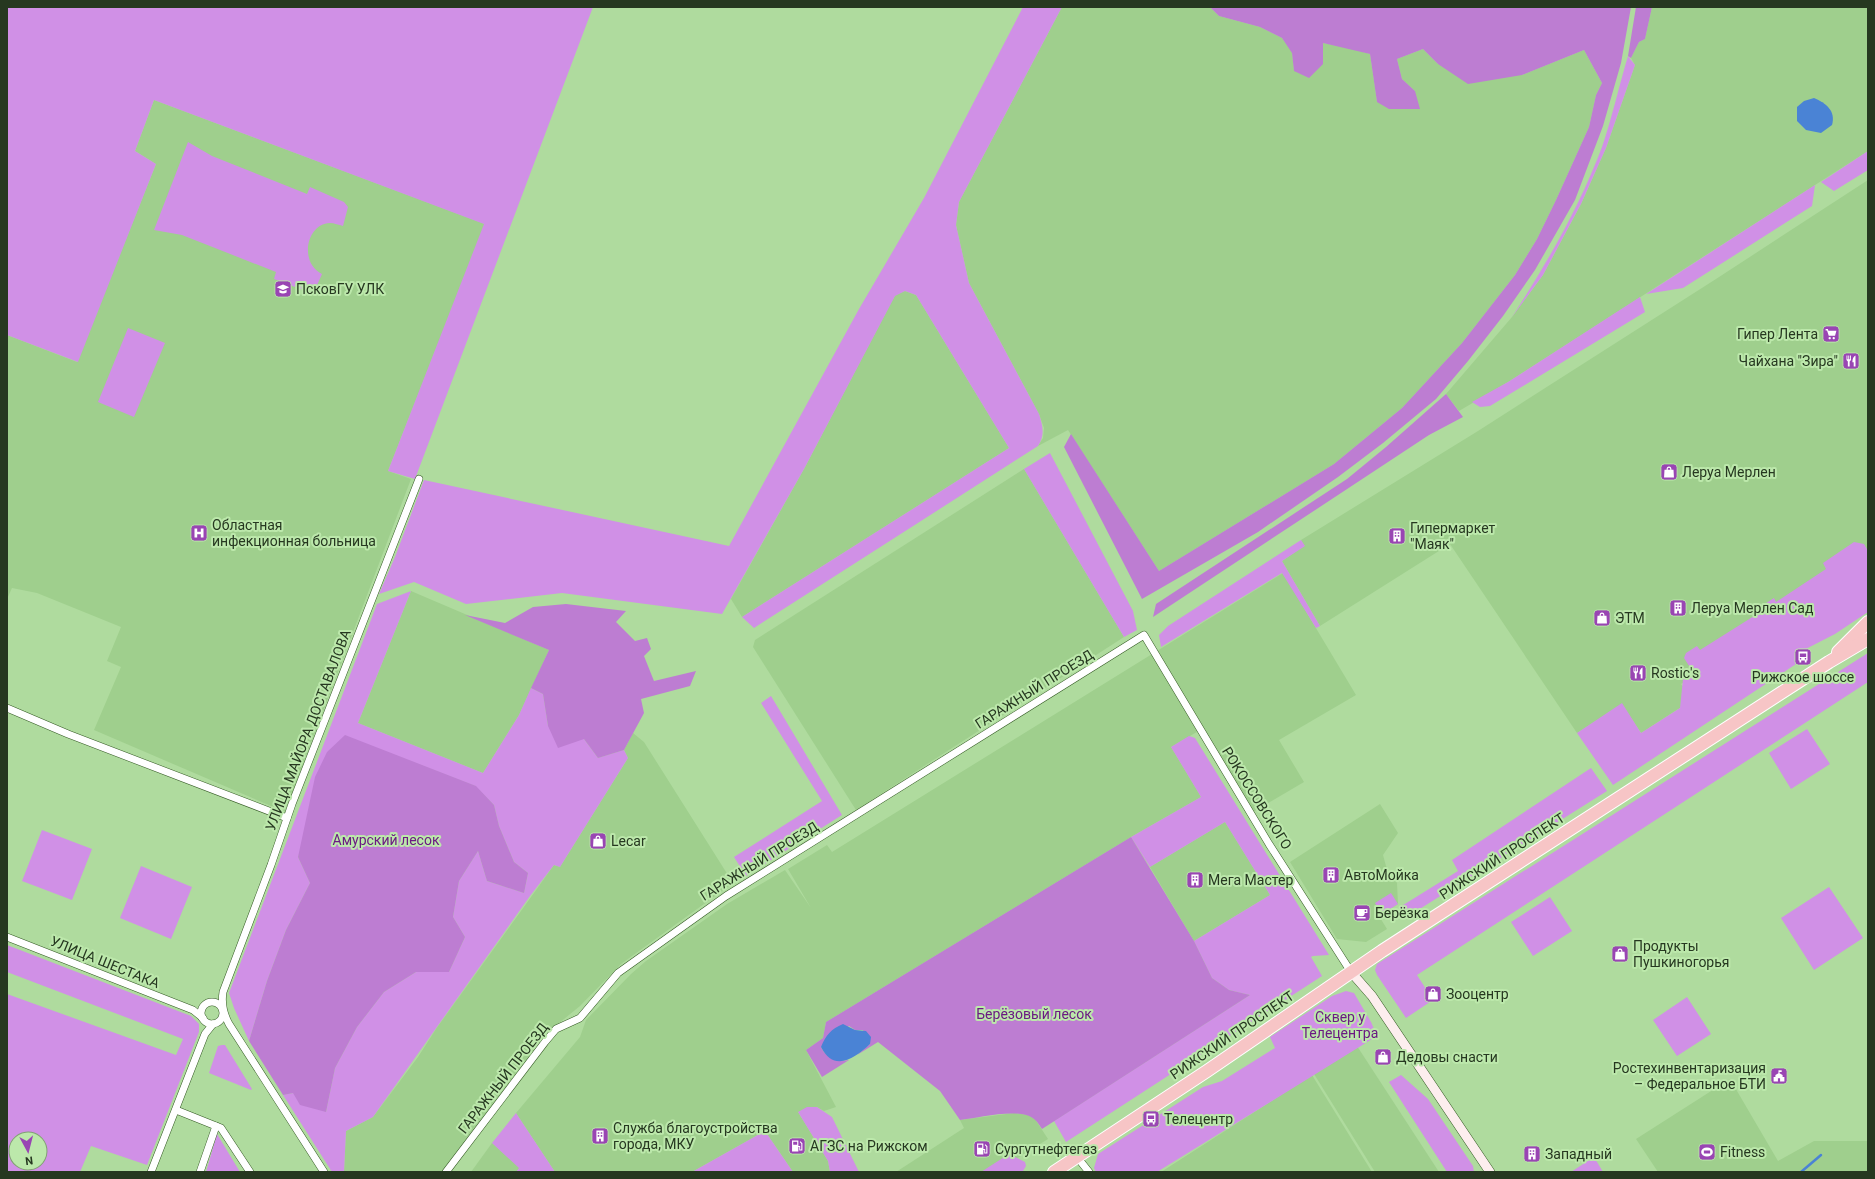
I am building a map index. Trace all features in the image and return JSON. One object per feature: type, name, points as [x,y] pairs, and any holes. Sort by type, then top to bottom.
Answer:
[{"type":"highway","name":"РИЖСКИЙ ПРОСПЕКТ","points":[[1829,662],[1868,622]]},
{"type":"highway","name":"РИЖСКИЙ ПРОСПЕКТ","points":[[1054,1172],[1207,1071],[1351,972],[1829,662],[1868,639]]},
{"type":"main road","points":[[1351,972],[1372,996],[1490,1172]]},
{"type":"street","name":"УЛИЦА МАЙОРА ДОСТАВАЛОВА","points":[[223,1010],[223,992],[271,865],[287,818],[419,479]]},
{"type":"street","name":"РОКОССОВСКОГО","points":[[1144,635],[1270,844],[1351,972]]},
{"type":"street","name":"ГАРАЖНЫЙ ПРОЕЗД","points":[[446,1172],[545,1042],[556,1030],[580,1018],[618,973],[726,896],[1144,635]]},
{"type":"street","points":[[7,708],[68,734],[287,818]]},
{"type":"street","name":"УЛИЦА ШЕСТАКА","points":[[7,936],[193,1010],[204,1020]]},
{"type":"street","name":"УЛИЦА МАЙОРА ДОСТАВАЛОВА","points":[[211,1002],[223,992]]},
{"type":"street","points":[[193,1010],[202,1008],[211,1002],[218,1004],[223,1010],[234,1031],[324,1172]]},
{"type":"street","points":[[202,1008],[205,1034]]},
{"type":"street","points":[[151,1172],[205,1034],[223,1017],[223,1010]]},
{"type":"street","points":[[204,1020],[215,1024],[223,1024],[234,1031]]},
{"type":"street","points":[[176,1110],[221,1128],[250,1172]]},
{"type":"street","points":[[200,1172],[216,1126]]},
{"type":"street","points":[[1077,1156],[1089,1172]]},
{"type":"shaded area","points":[[1062,7],[1210,7],[1219,16],[1260,27],[1282,38],[1292,52],[1294,71],[1323,43],[1370,54],[1377,102],[1415,91],[1402,79],[1397,59],[1423,49],[1438,64],[1522,75],[1584,50],[1602,83],[1596,95],[1589,127],[1537,239],[1515,275],[1462,343],[1402,408],[1334,464],[1159,571],[1068,430],[1038,446],[1043,438],[1044,428],[1039,414],[969,283],[956,225],[959,202]]},
{"type":"shaded area","points":[[1652,7],[1868,7],[1868,151],[1508,382],[1459,411],[1446,394],[1512,317],[1543,275],[1581,204],[1606,148],[1635,65],[1631,58],[1639,42],[1645,39]]},
{"type":"shaded area","points":[[154,100],[485,224],[388,471],[411,479],[285,812],[94,730],[121,667],[107,661],[121,627],[37,593],[12,588],[7,599],[7,335],[77,362],[156,164],[135,151]]},
{"type":"shaded area","points":[[1868,180],[1868,567],[1681,684],[1692,700],[1641,733],[1622,704],[1577,733],[1450,544],[1320,626],[1282,561],[1304,546],[1301,540],[1478,431]]},
{"type":"shaded area","points":[[905,291],[916,295],[1009,448],[742,617],[731,599],[804,469],[895,295]]},
{"type":"shaded area","points":[[1024,469],[1124,637],[856,810],[753,647],[755,640]]},
{"type":"shaded area","points":[[1283,573],[1356,695],[1279,740],[1304,782],[1253,812],[1202,729],[1171,747],[1201,797],[1131,837],[826,1022],[823,1038],[806,1050],[836,1107],[824,1111],[817,1107],[798,1112],[828,1161],[830,1172],[793,1172],[765,1131],[692,1172],[555,1172],[516,1113],[580,1037],[586,1020],[631,974],[646,961],[727,904],[785,870],[811,908],[788,869],[827,845],[832,852]]},
{"type":"shaded area","points":[[411,591],[549,650],[519,715],[483,773],[358,723]]},
{"type":"shaded area","points":[[633,733],[644,742],[733,883],[621,964],[580,1006],[553,1028],[495,1100],[441,1172],[344,1172],[346,1131],[373,1117],[418,1057],[436,1029],[554,865],[560,867],[628,758],[624,750]]},
{"type":"shaded area","points":[[1380,804],[1398,833],[1383,855],[1386,866],[1397,883],[1398,904],[1379,916],[1387,929],[1366,942],[1337,939],[1290,862]]},
{"type":"shaded area","points":[[1225,822],[1270,895],[1194,941],[1150,867]]},
{"type":"shaded area","points":[[1357,1046],[1439,1172],[1375,1172],[1314,1074]]},
{"type":"shaded area","points":[[1312,1075],[1372,1172],[1161,1172]]},
{"type":"shaded area","points":[[1730,1079],[1778,1161],[1814,1141],[1868,1141],[1868,1172],[1658,1172],[1636,1139]]},
{"type":"shaded area","name":"Сургутнефтегаз","points":[[1014,1113],[1028,1115],[1035,1119],[1048,1139],[995,1172],[896,1172],[964,1128],[960,1120]]},
{"type":"shaded area","points":[[492,1143],[520,1168],[516,1172],[471,1172]]},
{"type":"green space","points":[[7,7],[593,7],[415,479],[388,471],[484,224],[154,100],[135,151],[156,164],[78,362],[7,335]]},
{"type":"green space","points":[[1023,7],[1062,7],[959,202],[956,225],[969,283],[1039,414],[1043,431],[1042,438],[1038,446],[754,628],[742,617],[1009,448],[916,295],[905,291],[895,296],[804,469],[722,614],[562,593],[466,604],[414,582],[379,594],[395,557],[424,480],[729,546],[859,309],[924,198]]},
{"type":"green space","points":[[1210,7],[1631,7],[1621,63],[1603,126],[1575,200],[1535,270],[1503,316],[1468,361],[1436,399],[1383,443],[1338,477],[1258,532],[1142,599],[1064,447],[1071,434],[1159,571],[1334,464],[1402,408],[1462,343],[1515,275],[1537,239],[1556,200],[1589,127],[1596,95],[1602,83],[1584,50],[1522,75],[1468,84],[1438,64],[1423,49],[1397,59],[1402,79],[1415,91],[1420,109],[1389,109],[1377,102],[1370,54],[1323,43],[1323,64],[1309,78],[1294,71],[1292,53],[1282,38],[1260,27],[1219,16]]},
{"type":"green space","points":[[1636,7],[1652,7],[1645,39],[1639,42],[1631,58],[1628,56]]},
{"type":"green space","points":[[1628,56],[1635,65],[1606,148],[1581,204],[1543,275],[1512,317],[1562,235],[1593,170],[1609,125]]},
{"type":"green space","points":[[188,142],[212,156],[307,194],[310,187],[344,202],[348,207],[343,226],[330,223],[322,225],[315,230],[308,245],[310,262],[315,269],[322,274],[314,292],[311,293],[274,279],[276,272],[182,235],[154,230]]},
{"type":"green space","points":[[1868,151],[1868,170],[1834,191],[1821,182]]},
{"type":"green space","points":[[1815,185],[1812,206],[1683,288],[1646,294]]},
{"type":"green space","points":[[1640,297],[1645,312],[1490,406],[1480,407],[1472,402],[1508,382]]},
{"type":"green space","points":[[128,328],[165,343],[134,417],[98,402]]},
{"type":"green space","points":[[1446,394],[1463,417],[1429,435],[1153,617],[1156,604],[1347,479]]},
{"type":"green space","points":[[1050,453],[1133,611],[1137,630],[1124,637],[1024,469]]},
{"type":"green space","points":[[1301,540],[1305,546],[1282,561],[1320,626],[1316,628],[1282,573],[1161,647],[1159,635],[1168,626]]},
{"type":"green space","points":[[1854,542],[1864,544],[1868,551],[1868,612],[1835,634],[1796,654],[1796,664],[1613,785],[1577,733],[1622,703],[1641,733],[1680,708],[1683,679],[1693,672],[1684,658],[1686,653],[1697,646],[1700,650],[1762,611],[1760,607],[1774,598],[1776,602],[1826,569],[1823,563]]},
{"type":"green space","points":[[411,591],[358,723],[483,773],[519,715],[531,688],[543,694],[548,726],[584,739],[598,758],[624,750],[628,758],[560,867],[554,865],[530,896],[373,1117],[346,1131],[344,1172],[332,1172],[283,1095],[293,1093],[326,1112],[335,1068],[357,1027],[384,992],[416,972],[449,972],[465,937],[453,917],[459,881],[478,851],[487,881],[524,893],[528,873],[514,862],[499,826],[494,805],[475,786],[345,736],[298,857],[310,883],[286,930],[267,981],[249,1041],[229,993],[377,604]]},
{"type":"green space","points":[[566,604],[626,611],[616,622],[635,641],[647,638],[651,649],[644,656],[654,681],[696,671],[690,686],[641,699],[644,713],[624,750],[598,758],[584,739],[558,748],[548,726],[543,694],[531,688],[549,650],[465,615],[505,623],[533,607]]},
{"type":"green space","points":[[1868,653],[1868,682],[1417,975],[1433,1000],[1406,1018],[1377,975],[1375,970],[1377,964]]},
{"type":"green space","points":[[771,696],[842,815],[746,876],[734,857],[822,801],[761,703]]},
{"type":"green space","points":[[1807,729],[1830,764],[1791,789],[1769,753]]},
{"type":"green space","name":"Амурский лесок","points":[[345,735],[476,786],[494,805],[499,826],[514,862],[528,873],[524,893],[487,881],[478,851],[459,881],[453,917],[465,937],[449,972],[416,972],[384,992],[357,1027],[335,1068],[326,1112],[300,1105],[293,1093],[283,1095],[249,1041],[267,981],[286,930],[310,883],[298,857],[315,777],[327,752]]},
{"type":"green space","points":[[1189,736],[1195,738],[1329,955],[1311,957],[1322,976],[1066,1142],[1054,1121],[1250,995],[1229,990],[1212,978],[1194,941],[1270,895],[1225,822],[1150,867],[1131,837],[1201,797],[1171,747]]},
{"type":"green space","points":[[1591,768],[1607,791],[1407,917],[1400,907],[1458,871],[1452,860]]},
{"type":"green space","points":[[42,830],[92,849],[72,900],[22,881]]},
{"type":"green space","name":"Берёзовый лесок","points":[[1131,837],[1194,941],[1212,978],[1229,990],[1250,995],[1042,1129],[1034,1119],[1019,1114],[998,1114],[960,1120],[940,1091],[878,1042],[857,1055],[870,1044],[863,1030],[855,1030],[849,1026],[821,1047],[823,1051],[832,1059],[849,1060],[822,1077],[806,1050],[823,1038],[826,1022]]},
{"type":"green space","points":[[141,866],[192,887],[171,939],[120,918]]},
{"type":"green space","points":[[1829,887],[1863,938],[1814,970],[1781,918]]},
{"type":"green space","points":[[1391,893],[1398,904],[1382,914],[1375,903]]},
{"type":"green space","points":[[1550,897],[1572,931],[1533,956],[1511,922]]},
{"type":"green space","points":[[7,945],[191,1016],[199,1024],[199,1032],[147,1165],[91,1146],[80,1172],[7,1172],[7,994],[176,1055],[183,1039],[7,972]]},
{"type":"green space","name":"Сквер у Телецентра","points":[[1346,991],[1354,993],[1371,1022],[1377,1036],[1157,1172],[1096,1172],[1094,1168],[1098,1154],[1203,1087],[1222,1081],[1275,1048],[1270,1037],[1332,996]]},
{"type":"green space","points":[[1687,997],[1711,1034],[1677,1056],[1653,1020]]},
{"type":"green space","points":[[225,1045],[252,1089],[251,1090],[209,1073],[218,1046]]},
{"type":"green space","points":[[1401,1075],[1428,1099],[1473,1166],[1474,1172],[1447,1172],[1389,1082]]},
{"type":"green space","points":[[807,1107],[817,1107],[832,1117],[859,1172],[830,1172],[828,1161],[798,1112]]},
{"type":"green space","points":[[516,1113],[555,1172],[516,1172],[519,1168],[492,1143]]},
{"type":"green space","points":[[765,1131],[793,1172],[692,1172]]},
{"type":"green space","points":[[217,1134],[240,1172],[206,1172]]},
{"type":"green space","points":[[1009,1154],[1025,1162],[1026,1166],[1023,1171],[981,1172]]},
{"type":"green space","points":[[1594,1157],[1603,1172],[1571,1172]]},
{"type":"water","points":[[1814,98],[1826,105],[1833,116],[1832,125],[1821,133],[1806,130],[1797,121],[1797,107],[1804,101]]},
{"type":"water","points":[[843,1024],[855,1030],[866,1031],[871,1037],[870,1044],[858,1054],[851,1058],[838,1061],[826,1055],[821,1047],[829,1033]]},
{"type":"waterway","points":[[1801,1172],[1821,1155]]},
{"type":"place","name":"ПсковГУ УЛК","points":[[283,289]]},
{"type":"place","name":"Гипер Лента","points":[[1831,334]]},
{"type":"place","name":"Чайхана \"Зира\"","points":[[1851,361]]},
{"type":"place","name":"Леруа Мерлен","points":[[1669,472]]},
{"type":"place","name":"Областная инфекционная больница","points":[[199,533]]},
{"type":"place","name":"Гипермаркет \"Маяк\"","points":[[1397,536]]},
{"type":"place","name":"Леруа Мерлен Сад","points":[[1678,608]]},
{"type":"place","name":"ЭТМ","points":[[1602,618]]},
{"type":"place","name":"Рижское шоссе","points":[[1803,657]]},
{"type":"place","name":"Rostic's","points":[[1638,673]]},
{"type":"place","name":"Lecar","points":[[598,841]]},
{"type":"place","name":"АвтоМойка","points":[[1331,875]]},
{"type":"place","name":"Мега Мастер","points":[[1195,880]]},
{"type":"place","name":"Берёзка","points":[[1362,913]]},
{"type":"place","name":"Продукты Пушкиногорья","points":[[1620,954]]},
{"type":"place","name":"Зооцентр","points":[[1433,994]]},
{"type":"place","name":"Дедовы снасти","points":[[1383,1057]]},
{"type":"place","name":"Ростехинвентаризация – Федеральное БТИ","points":[[1779,1076]]},
{"type":"place","name":"Телецентр","points":[[1151,1119]]},
{"type":"place","name":"Служба благоустройства города, МКУ","points":[[600,1136]]},
{"type":"place","name":"АГЗС на Рижском","points":[[797,1146]]},
{"type":"place","name":"Сургутнефтегаз","points":[[982,1149]]},
{"type":"place","name":"Fitness","points":[[1707,1152]]},
{"type":"place","name":"Западный","points":[[1532,1154]]}]
